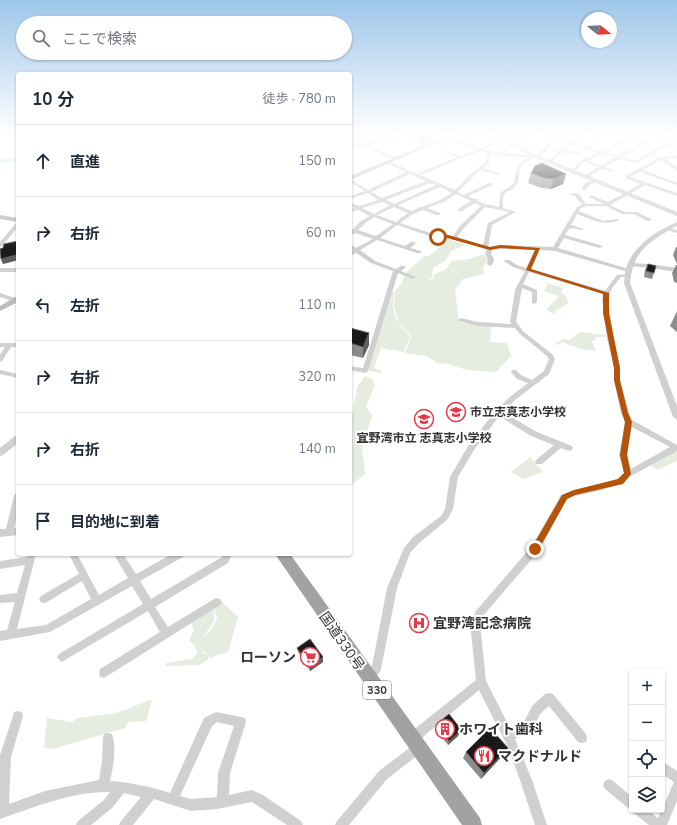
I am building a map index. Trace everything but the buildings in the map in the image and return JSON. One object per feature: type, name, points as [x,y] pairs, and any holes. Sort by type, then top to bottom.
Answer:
[{"type":"highway","name":"国道330号","points":[[283,556],[473,825]]},
{"type":"main road","points":[[352,178],[365,172]]},
{"type":"main road","points":[[0,217],[16,220]]},
{"type":"main road","points":[[0,309],[16,301]]},
{"type":"street","points":[[352,197],[369,192],[409,172]]},
{"type":"street","points":[[411,172],[456,193],[476,200],[484,205],[514,212],[490,224],[488,248],[488,254],[491,259],[490,264]]},
{"type":"street","points":[[417,175],[423,172]]},
{"type":"street","points":[[352,253],[377,238],[411,213],[456,193],[476,172]]},
{"type":"street","points":[[493,172],[498,174]]},
{"type":"street","points":[[501,208],[500,198],[504,191],[516,183],[518,172]]},
{"type":"street","points":[[574,172],[677,214]]},
{"type":"street","points":[[586,177],[594,172]]},
{"type":"street","points":[[635,172],[627,177],[677,195]]},
{"type":"street","points":[[646,172],[677,184]]},
{"type":"street","points":[[352,180],[382,200],[411,213]]},
{"type":"street","points":[[352,210],[430,181]]},
{"type":"street","points":[[584,189],[587,184],[596,181]]},
{"type":"street","points":[[465,196],[491,184]]},
{"type":"street","points":[[555,249],[579,207],[584,205],[607,204],[644,184]]},
{"type":"street","points":[[353,230],[363,222],[393,206],[441,185]]},
{"type":"street","points":[[672,193],[677,190]]},
{"type":"street","points":[[573,194],[577,196],[584,205]]},
{"type":"street","points":[[591,196],[624,213],[635,213],[650,220]]},
{"type":"street","points":[[460,210],[476,200]]},
{"type":"street","points":[[352,205],[375,216],[397,222],[438,237],[454,238],[488,248],[555,249],[628,270]]},
{"type":"street","points":[[454,238],[462,227],[484,205]]},
{"type":"street","points":[[422,208],[438,214]]},
{"type":"street","points":[[576,212],[603,222],[617,220]]},
{"type":"street","points":[[677,224],[646,242],[628,270],[627,283],[677,417]]},
{"type":"street","points":[[0,245],[16,226]]},
{"type":"street","points":[[569,226],[582,229]]},
{"type":"street","points":[[668,229],[677,232]]},
{"type":"street","points":[[353,230],[419,252]]},
{"type":"street","points":[[562,236],[600,246]]},
{"type":"street","points":[[406,248],[413,243]]},
{"type":"street","points":[[352,247],[373,262],[413,277]]},
{"type":"street","points":[[367,676],[376,670],[392,588],[407,551],[416,540],[444,518],[449,508],[454,477],[471,448],[498,412],[547,372],[552,359],[515,326],[513,322],[515,304],[520,285],[538,249]]},
{"type":"street","points":[[507,261],[515,266],[606,293]]},
{"type":"street","points":[[628,474],[623,455],[629,422],[625,413],[617,380],[617,368],[606,313],[606,293],[619,276],[628,270],[650,266],[677,270]]},
{"type":"street","points":[[352,368],[365,371],[396,271],[403,267]]},
{"type":"street","points":[[0,270],[16,270]]},
{"type":"street","points":[[520,285],[535,291],[534,302]]},
{"type":"street","points":[[0,296],[16,300]]},
{"type":"street","points":[[461,320],[478,324],[515,326]]},
{"type":"street","points":[[0,345],[16,345]]},
{"type":"street","points":[[0,360],[9,345]]},
{"type":"street","points":[[0,372],[16,376]]},
{"type":"street","points":[[514,372],[519,377],[533,383]]},
{"type":"street","points":[[498,412],[534,434],[569,448]]},
{"type":"street","points":[[629,422],[676,448]]},
{"type":"street","points":[[0,453],[16,440]]},
{"type":"street","points":[[539,462],[559,445]]},
{"type":"street","points":[[541,825],[526,780],[509,737],[481,682],[476,632],[478,615],[535,549],[564,497],[574,493],[620,482],[628,474],[676,448]]},
{"type":"street","points":[[0,533],[14,531],[16,514]]},
{"type":"street","points":[[74,556],[97,601]]},
{"type":"street","points":[[121,556],[148,606],[166,633]]},
{"type":"street","points":[[0,636],[47,629],[176,556]]},
{"type":"street","points":[[62,657],[225,560],[226,556]]},
{"type":"street","points":[[0,564],[31,557],[12,635]]},
{"type":"street","points":[[44,599],[83,576]]},
{"type":"street","points":[[0,599],[21,597]]},
{"type":"street","points":[[104,673],[217,602]]},
{"type":"street","points":[[341,825],[383,775],[416,745],[421,731],[481,682]]},
{"type":"street","points":[[509,737],[529,724],[536,710],[550,698],[582,738]]},
{"type":"street","points":[[18,716],[5,757],[2,813],[45,797],[96,786],[104,786],[122,787],[152,793],[191,805],[223,802],[252,796],[259,799],[297,825]]},
{"type":"street","points":[[172,799],[208,722],[216,717],[241,722],[224,773],[223,802]]},
{"type":"street","points":[[104,786],[108,761],[108,738]]},
{"type":"street","points":[[665,770],[677,778]]},
{"type":"street","points":[[609,785],[629,802]]},
{"type":"street","points":[[82,825],[108,804],[122,787]]},
{"type":"street","points":[[661,825],[677,787]]},
{"type":"street","points":[[125,825],[152,793]]},
{"type":"street","points":[[643,813],[658,825]]},
{"type":"shaded area","points":[[438,239],[449,239],[466,245],[451,251],[445,261],[433,268],[432,278],[427,281],[433,279],[434,274],[445,270],[452,261],[469,259],[484,254],[488,260],[483,267],[484,274],[463,279],[455,290],[459,322],[491,327],[490,342],[507,343],[511,356],[496,372],[467,370],[448,364],[437,363],[426,356],[405,353],[411,337],[398,321],[394,306],[395,291],[402,283],[404,275],[424,256],[429,256],[440,247]]},
{"type":"shaded area","points":[[548,283],[563,288],[561,293],[565,295],[569,303],[556,310],[555,315],[546,309],[556,300],[558,296],[544,291]]},
{"type":"shaded area","points":[[392,292],[394,292],[393,306],[396,317],[410,337],[404,352],[381,348],[374,368],[382,371],[380,373],[367,370]]},
{"type":"shaded area","points":[[580,332],[606,335],[606,337],[595,337],[596,340],[592,341],[596,351],[580,349],[563,342],[556,345],[555,344],[563,339],[570,340]]},
{"type":"shaded area","points":[[365,376],[372,379],[375,385],[366,406],[372,416],[362,448],[365,474],[352,484],[352,416],[357,387]]},
{"type":"shaded area","points":[[674,450],[677,452],[677,461],[658,470],[650,465]]},
{"type":"shaded area","points":[[530,457],[543,472],[523,479],[511,472]]},
{"type":"shaded area","points":[[222,602],[238,617],[228,652],[209,658],[209,655],[203,652],[201,646],[202,653],[208,655],[208,660],[198,665],[165,666],[166,663],[192,659],[198,652],[189,641],[194,629],[190,622],[213,607],[214,621],[202,638],[211,630],[217,619],[214,607]]},
{"type":"shaded area","points":[[152,699],[146,721],[128,722],[125,728],[53,749],[44,747],[47,718],[72,722],[78,718],[117,713]]},
{"type":"place","name":"市立志真志小学校","points":[[456,412]]},
{"type":"place","name":"宜野湾市立 志真志小学校","points":[[424,419]]},
{"type":"place","name":"宜野湾記念病院","points":[[419,623]]},
{"type":"place","name":"ローソン","points":[[310,657]]},
{"type":"place","name":"ホワイト歯科","points":[[445,729]]},
{"type":"place","name":"マクドナルド","points":[[484,756]]},
{"type":"route","points":[[438,237],[448,236],[473,245],[490,249],[500,247],[538,249],[528,269],[606,293],[606,313],[617,368],[617,380],[625,413],[629,422],[623,455],[628,474],[620,482],[574,493],[564,497],[535,549]]}]
